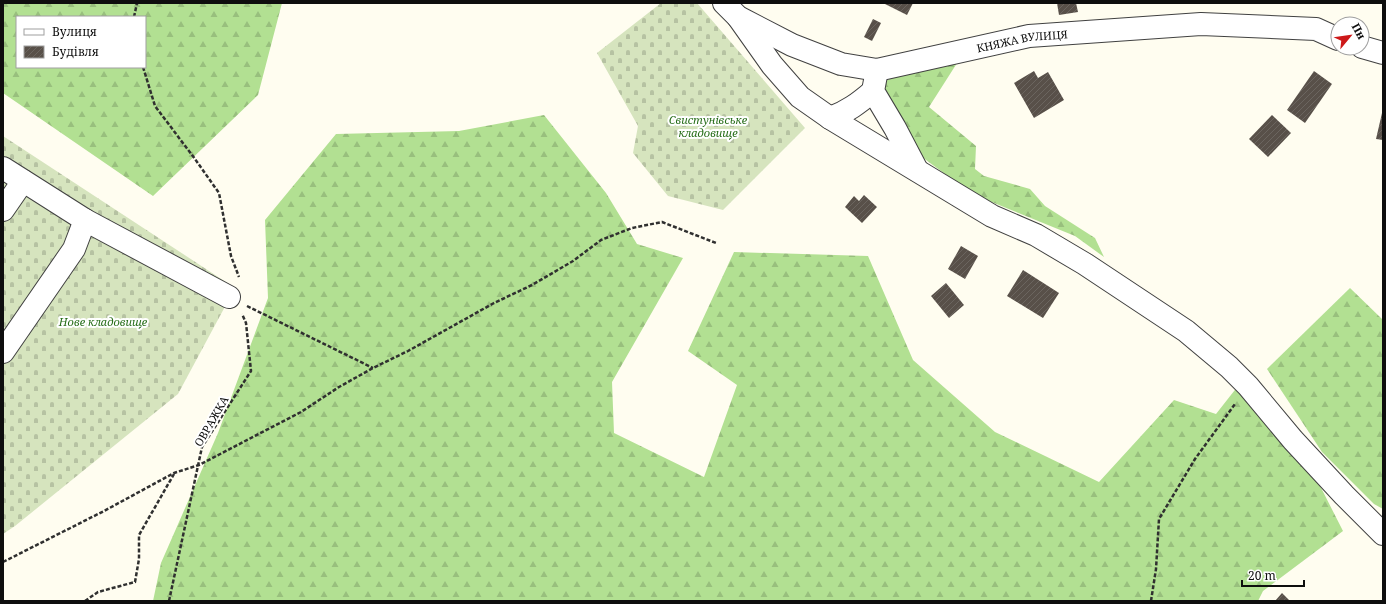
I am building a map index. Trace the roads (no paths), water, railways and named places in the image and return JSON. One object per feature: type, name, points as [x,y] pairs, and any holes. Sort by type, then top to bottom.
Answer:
[{"type":"street","name":"КНЯЖА ВУЛИЦЯ","points":[[731,10],[792,45],[840,64],[877,70],[1029,36],[1201,24],[1316,29],[1330,35]]},
{"type":"street","points":[[731,10],[772,65],[800,97],[830,118],[992,216],[1036,235],[1085,264],[1186,331],[1229,366],[1248,386],[1292,440],[1383,534]]},
{"type":"street","points":[[1370,49],[1383,53]]},
{"type":"street","points":[[830,118],[844,113],[858,105],[873,91],[877,70]]},
{"type":"street","points":[[873,91],[895,128],[917,170]]},
{"type":"street","points":[[3,168],[85,220],[237,299]]},
{"type":"street","points":[[3,210],[23,181]]},
{"type":"street","points":[[3,352],[74,248],[85,220]]},
{"type":"park label","name":"Свистунівське кладовище","points":[[708,125]]},
{"type":"park label","name":"Нове кладовище","points":[[103,321]]}]
